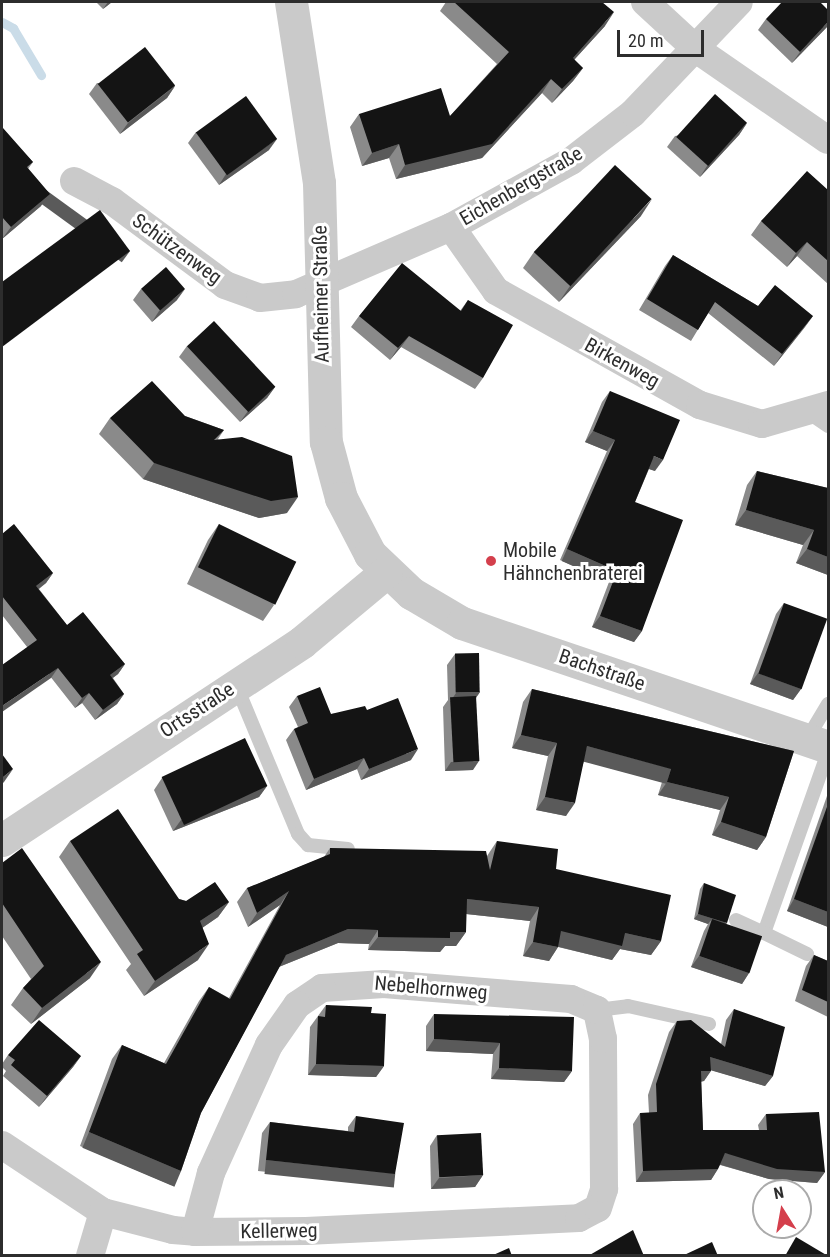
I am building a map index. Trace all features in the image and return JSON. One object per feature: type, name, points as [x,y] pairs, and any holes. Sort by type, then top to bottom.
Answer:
[{"type":"street","name":"Aufheimer Straße","points":[[291,2],[319,183],[323,417],[331,466],[356,531],[386,572]]},
{"type":"street","points":[[645,2],[696,49],[828,140]]},
{"type":"street","name":"Eichenbergstraße","points":[[319,284],[451,227],[571,161],[633,113],[739,2]]},
{"type":"street","name":"Schützenweg","points":[[74,181],[112,201],[193,266],[239,291],[275,298],[319,284]]},
{"type":"street","name":"Birkenweg","points":[[451,227],[496,291],[690,400],[735,420],[762,424],[822,415]]},
{"type":"street","name":"Ortsstraße","points":[[2,840],[330,622],[386,572]]},
{"type":"street","name":"Bachstraße","points":[[386,572],[435,610],[462,623],[821,746]]},
{"type":"street","name":"Nebelhornweg","points":[[195,1232],[212,1173],[269,1045],[297,1005],[321,988],[384,984],[571,999],[597,1010]]},
{"type":"street","name":"Kellerweg","points":[[2,1145],[103,1212],[195,1232],[579,1218],[598,1208],[604,1189],[603,1039],[597,1010]]},
{"type":"street","points":[[90,1256],[103,1212]]},
{"type":"lane","points":[[236,685],[298,834],[319,848],[366,850]]},
{"type":"lane","points":[[764,933],[821,746],[828,704]]},
{"type":"lane","points":[[736,920],[807,954]]},
{"type":"lane","points":[[597,1010],[628,1006],[709,1024]]},
{"type":"building","points":[[454,2],[602,2],[614,12],[573,58],[583,68],[562,89],[551,79],[492,144],[405,165],[399,144],[372,153],[359,114],[441,88],[450,116],[509,52]]},
{"type":"building","points":[[782,2],[820,2],[828,10],[828,22],[800,52],[766,19]]},
{"type":"building","points":[[145,47],[175,86],[128,123],[98,84]]},
{"type":"building","points":[[715,94],[747,123],[708,166],[676,137]]},
{"type":"building","points":[[246,96],[277,139],[227,175],[196,132]]},
{"type":"building","points":[[3,128],[33,162],[27,167],[50,194],[11,227],[2,217]]},
{"type":"building","points":[[615,165],[652,199],[570,286],[534,252]]},
{"type":"building","points":[[807,171],[828,190],[828,261],[807,242],[796,253],[761,221]]},
{"type":"building","points":[[100,210],[130,251],[2,347],[2,282]]},
{"type":"building","points":[[673,255],[758,306],[775,285],[813,316],[782,354],[715,302],[698,330],[647,299]]},
{"type":"building","points":[[402,263],[461,311],[468,300],[513,325],[483,378],[409,336],[398,348],[359,316]]},
{"type":"building","points":[[166,267],[185,289],[160,311],[141,289]]},
{"type":"building","points":[[214,321],[275,387],[248,412],[187,346]]},
{"type":"building","points":[[152,381],[185,416],[224,430],[214,440],[242,437],[292,456],[298,497],[271,501],[154,463],[110,418]]},
{"type":"building","points":[[610,391],[680,420],[663,460],[654,456],[635,502],[683,520],[642,631],[600,616],[617,571],[567,549],[615,440],[593,431]]},
{"type":"building","points":[[757,471],[828,488],[828,557],[807,549],[814,530],[746,510]]},
{"type":"building","points":[[14,524],[53,573],[36,586],[67,625],[83,612],[125,664],[110,675],[124,694],[103,710],[89,693],[82,698],[58,668],[2,706],[2,665],[37,640],[2,596],[2,534]]},
{"type":"building","points":[[219,524],[296,562],[275,605],[198,567]]},
{"type":"building","points":[[784,603],[827,619],[802,689],[758,673]]},
{"type":"building","points":[[455,653],[479,653],[480,692],[456,692]]},
{"type":"building","points":[[320,687],[331,714],[365,706],[367,710],[398,698],[418,749],[369,769],[364,758],[314,779],[294,729],[308,723],[297,696]]},
{"type":"building","points":[[532,689],[794,751],[766,837],[721,822],[729,797],[667,782],[671,769],[587,746],[575,803],[545,797],[557,743],[521,735]]},
{"type":"building","points":[[476,696],[479,761],[453,762],[450,697]]},
{"type":"building","points":[[245,738],[267,786],[184,825],[162,777]]},
{"type":"building","points":[[2,754],[13,769],[2,778]]},
{"type":"building","points":[[828,804],[828,912],[794,899]]},
{"type":"building","points":[[118,809],[179,899],[186,901],[215,882],[229,902],[200,921],[209,944],[155,981],[137,954],[143,950],[70,841]]},
{"type":"building","points":[[497,841],[558,849],[556,869],[671,895],[661,941],[625,933],[622,946],[561,931],[558,947],[533,942],[539,907],[467,899],[466,932],[450,932],[450,938],[378,937],[378,930],[348,929],[286,955],[201,1113],[181,1171],[89,1132],[122,1045],[166,1064],[209,987],[230,999],[289,891],[257,913],[247,888],[330,854],[330,848],[486,851],[490,870]]},
{"type":"building","points":[[22,848],[101,962],[42,1008],[23,988],[44,966],[2,903],[2,863]]},
{"type":"building","points":[[704,883],[736,895],[727,923],[698,914]]},
{"type":"building","points":[[712,919],[762,936],[749,973],[699,956]]},
{"type":"building","points":[[814,955],[828,961],[828,1002],[802,990]]},
{"type":"building","points":[[326,1005],[372,1007],[371,1013],[386,1014],[384,1066],[316,1064],[318,1016],[325,1017]]},
{"type":"building","points":[[734,1009],[785,1027],[773,1076],[710,1057],[711,1071],[701,1071],[703,1130],[767,1130],[766,1114],[819,1112],[825,1172],[777,1169],[725,1153],[718,1169],[643,1171],[640,1113],[657,1112],[656,1084],[677,1021],[691,1020],[725,1047]]},
{"type":"building","points":[[434,1014],[574,1017],[572,1071],[499,1068],[500,1043],[434,1039]]},
{"type":"building","points":[[39,1020],[81,1056],[47,1096],[11,1065],[15,1060],[8,1055]]},
{"type":"building","points":[[356,1116],[404,1123],[395,1174],[266,1160],[270,1122],[354,1132]]},
{"type":"building","points":[[481,1133],[483,1175],[439,1177],[437,1135]]},
{"type":"building","points":[[633,1230],[644,1256],[588,1256]]},
{"type":"building","points":[[795,1239],[799,1239],[828,1256],[785,1256]]},
{"type":"building","points":[[712,1242],[718,1256],[682,1256]]},
{"type":"building","points":[[509,1248],[512,1256],[491,1256]]},
{"type":"waterway","points":[[2,22],[13,28],[41,75]]},
{"type":"place","name":"Mobile Hähnchenbraterei","points":[[491,561]]}]
